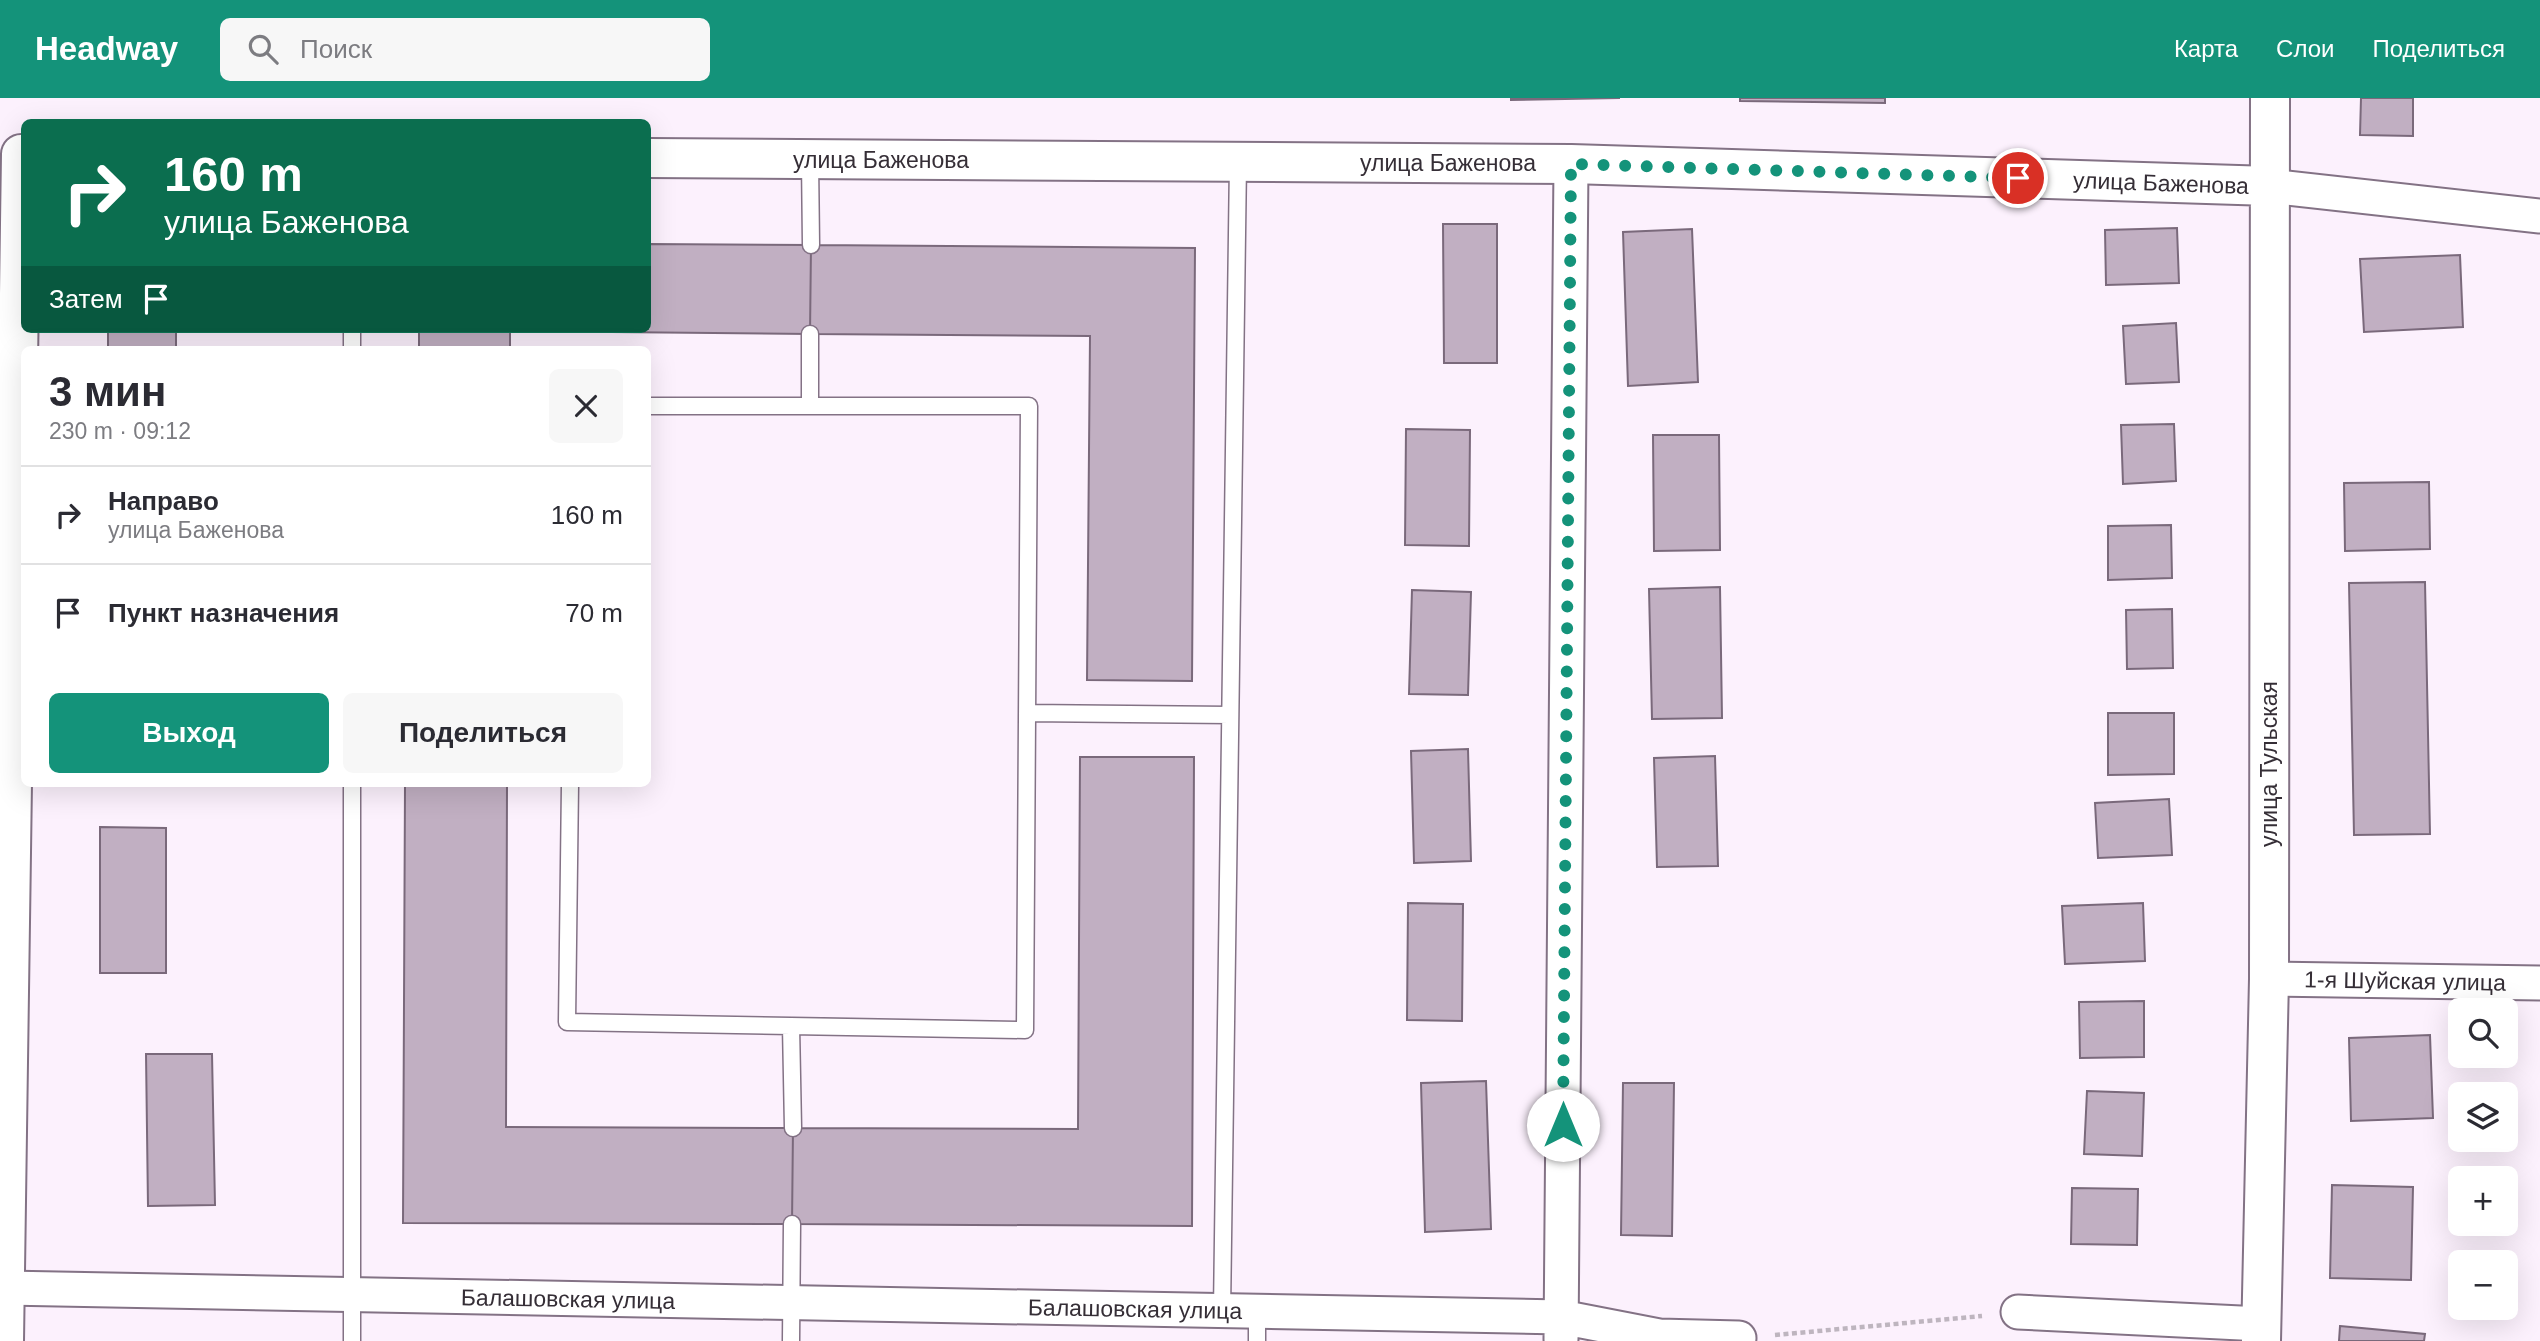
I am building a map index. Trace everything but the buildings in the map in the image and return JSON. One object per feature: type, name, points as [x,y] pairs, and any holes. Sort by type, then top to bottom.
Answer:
[{"type":"street","name":"улица Тульская","points":[[2261,1332],[2269,979],[2270,98]]},
{"type":"street","points":[[4,1341],[2,1288],[15,154]]},
{"type":"street","name":"улица Баженова","points":[[651,158],[1571,164],[2270,186],[2540,216]]},
{"type":"street","points":[[1561,1329],[1571,164]]},
{"type":"street","name":"1-я Шуйская улица","points":[[2269,979],[2540,983]]},
{"type":"street","name":"Балашовская улица","points":[[2,1288],[1222,1311],[1257,1326],[1561,1329],[1739,1338]]},
{"type":"street","points":[[2018,1312],[2261,1332]]},
{"type":"lane","points":[[810,160],[811,245]]},
{"type":"lane","points":[[1222,1311],[1238,162]]},
{"type":"lane","points":[[810,334],[810,406]]},
{"type":"lane","points":[[570,787],[567,1022],[1025,1030],[1029,406],[651,406]]},
{"type":"lane","points":[[1027,713],[1230,715]]},
{"type":"lane","points":[[352,787],[352,1341]]},
{"type":"lane","points":[[791,1026],[793,1128]]},
{"type":"lane","points":[[791,1341],[792,1224]]},
{"type":"path","points":[[1739,1338],[2018,1312]]},
{"type":"route","points":[[1563,1125],[1571,164],[2018,178]]}]
